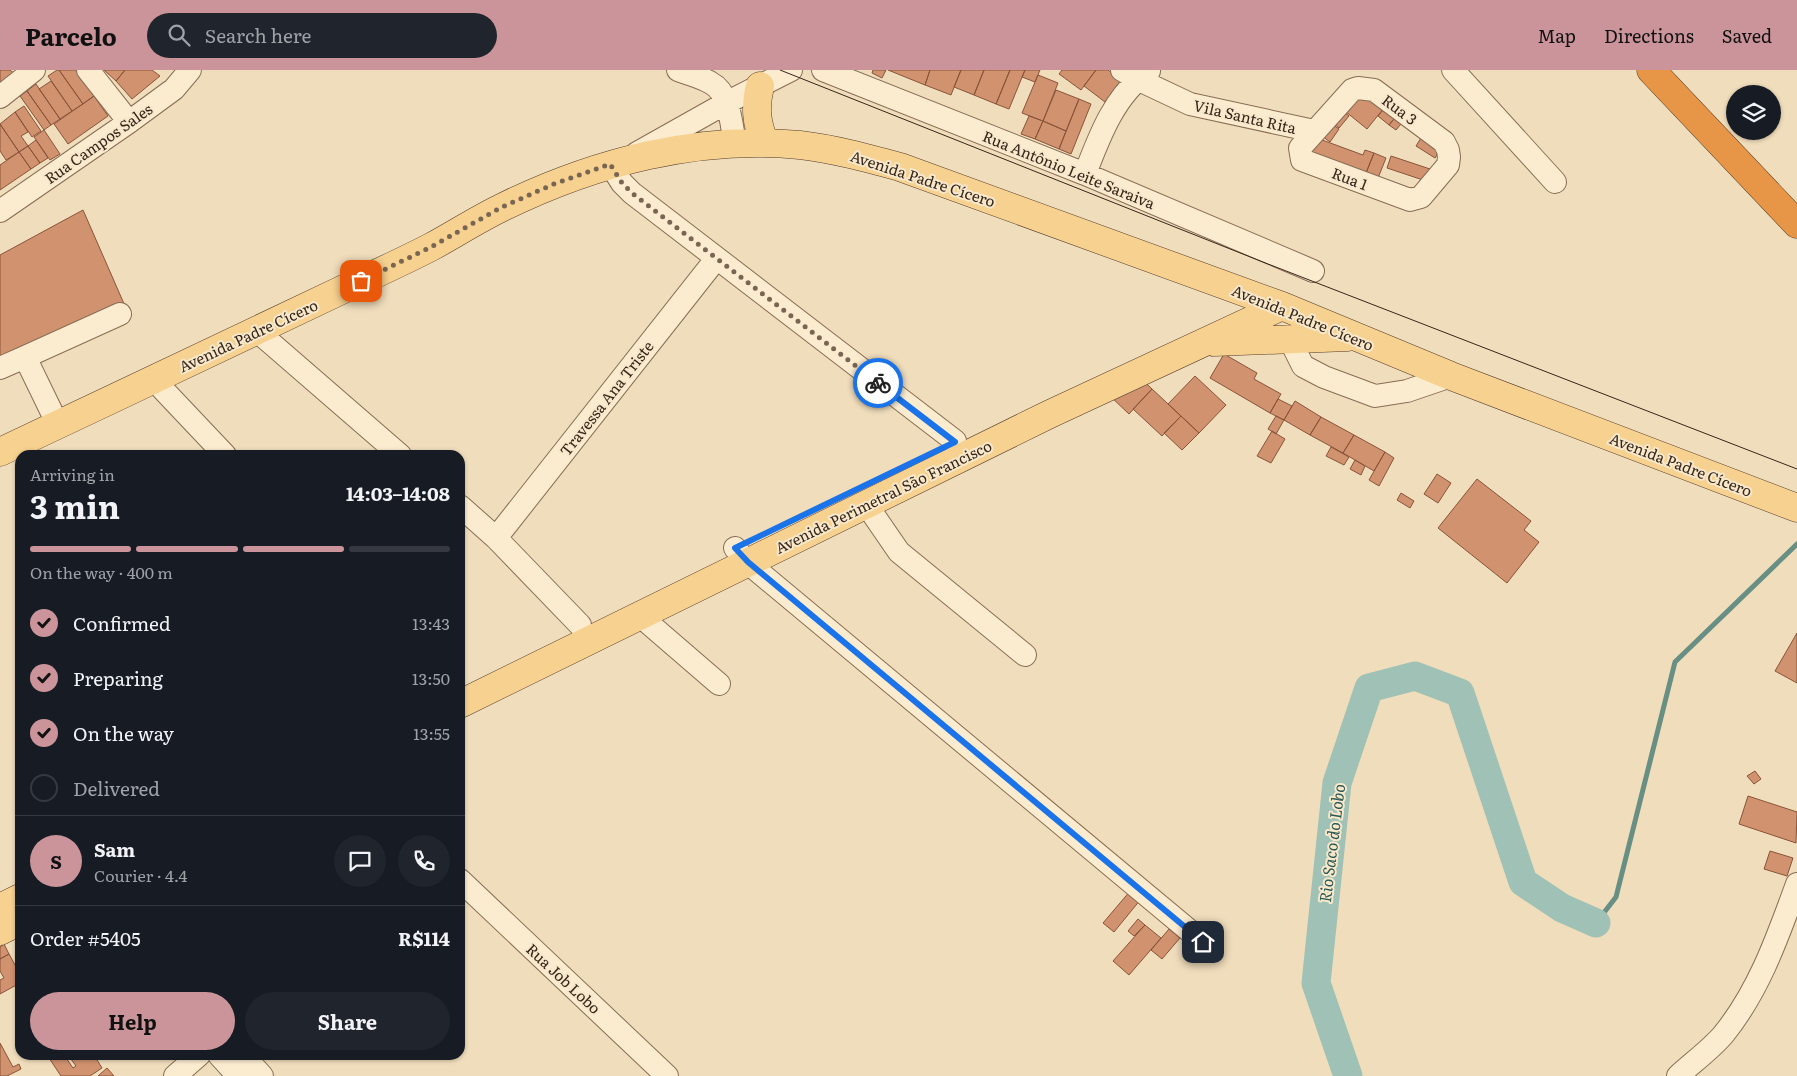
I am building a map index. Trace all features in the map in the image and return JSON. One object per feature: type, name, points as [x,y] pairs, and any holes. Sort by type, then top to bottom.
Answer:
[{"type":"highway","points":[[1651,70],[1797,224]]},
{"type":"main road","points":[[760,86],[756,102],[756,116],[765,143]]},
{"type":"main road","name":"Avenida Padre Cícero","points":[[0,452],[431,247],[502,207],[554,184],[616,163],[687,148],[735,143],[765,143],[801,145],[845,152],[900,167],[1270,302],[1451,376],[1797,508]]},
{"type":"main road","name":"Avenida Perimetral São Francisco","points":[[465,693],[639,615],[742,555],[955,442],[1203,342],[1270,302]]},
{"type":"main road","name":"Avenida Perimetral São Francisco","points":[[465,693],[580,625],[866,504],[1045,407],[1270,302]]},
{"type":"main road","points":[[1203,342],[1354,336]]},
{"type":"main road","points":[[0,908],[15,900]]},
{"type":"main road","points":[[0,931],[15,924]]},
{"type":"street","points":[[0,97],[34,70]]},
{"type":"street","points":[[88,70],[129,122]]},
{"type":"street","name":"Rua Campos Sales","points":[[0,211],[129,122],[174,88],[190,70]]},
{"type":"street","points":[[678,70],[712,83],[721,91],[726,103],[735,143]]},
{"type":"street","points":[[791,70],[616,163],[622,183],[716,259],[955,442]]},
{"type":"street","name":"Rua Antônio Leite Saraiva","points":[[823,70],[1085,174],[1313,271]]},
{"type":"street","points":[[1453,70],[1555,182]]},
{"type":"street","points":[[1085,174],[1099,138],[1136,73]]},
{"type":"street","name":"Vila Santa Rita","points":[[1136,73],[1190,104],[1314,131]]},
{"type":"street","name":"Rua 3","points":[[1314,131],[1352,90],[1358,88],[1374,90],[1444,142],[1449,157],[1448,165],[1427,191]]},
{"type":"street","name":"Rua 1","points":[[1314,131],[1300,148],[1302,160],[1410,200],[1421,197],[1427,191]]},
{"type":"street","name":"Travessa Ana Triste","points":[[496,538],[716,259]]},
{"type":"street","points":[[0,368],[120,314]]},
{"type":"street","points":[[257,331],[394,450]]},
{"type":"street","points":[[1290,340],[1302,366],[1324,377],[1375,396],[1408,391],[1451,376]]},
{"type":"street","points":[[25,357],[58,424]]},
{"type":"street","points":[[154,380],[220,450]]},
{"type":"street","points":[[866,504],[899,552],[1025,655]]},
{"type":"street","points":[[465,510],[496,538],[580,625]]},
{"type":"street","points":[[742,555],[1203,942]]},
{"type":"street","points":[[639,615],[719,684]]},
{"type":"street","points":[[1678,1076],[1722,1036],[1747,1003],[1768,960],[1797,884]]},
{"type":"street","name":"Rua Job Lobo","points":[[465,885],[667,1076]]},
{"type":"street","points":[[175,1076],[193,1060]]},
{"type":"street","points":[[224,1060],[238,1076]]},
{"type":"street","points":[[248,1060],[262,1076]]},
{"type":"building","points":[[0,70],[10,70],[15,74],[0,88]]},
{"type":"building","points":[[59,70],[83,104],[72,111],[48,76]]},
{"type":"building","points":[[59,70],[76,70],[94,96],[83,104]]},
{"type":"building","points":[[104,70],[125,70],[116,81]]},
{"type":"building","points":[[125,70],[152,70],[160,76],[132,99],[116,81]]},
{"type":"building","points":[[873,70],[886,70],[882,78],[872,73]]},
{"type":"building","points":[[888,70],[930,70],[925,85]]},
{"type":"building","points":[[930,70],[961,70],[951,95],[925,85]]},
{"type":"building","points":[[961,70],[984,70],[974,95],[954,87]]},
{"type":"building","points":[[984,70],[1010,70],[996,104],[974,95]]},
{"type":"building","points":[[1010,70],[1025,70],[1009,109],[996,104]]},
{"type":"building","points":[[1025,70],[1040,70],[1035,82],[1022,77]]},
{"type":"building","points":[[1062,70],[1096,70],[1081,90],[1059,74]]},
{"type":"building","points":[[1096,70],[1108,70],[1121,80],[1105,102],[1084,86]]},
{"type":"building","points":[[1038,75],[1058,83],[1043,121],[1022,113]]},
{"type":"building","points":[[51,81],[72,111],[60,119],[39,89]]},
{"type":"building","points":[[36,84],[60,119],[51,125],[27,91]]},
{"type":"building","points":[[1357,86],[1384,108],[1367,129],[1340,107]]},
{"type":"building","points":[[1056,90],[1079,99],[1066,131],[1043,121]]},
{"type":"building","points":[[27,91],[51,125],[44,130],[20,96]]},
{"type":"building","points":[[94,96],[108,116],[68,144],[54,124]]},
{"type":"building","points":[[1079,99],[1091,104],[1071,154],[1059,149]]},
{"type":"building","points":[[1390,101],[1401,110],[1389,125],[1378,116]]},
{"type":"building","points":[[1408,102],[1415,107],[1396,130],[1389,125]]},
{"type":"building","points":[[24,106],[41,131],[32,137],[15,112]]},
{"type":"building","points":[[1339,108],[1349,116],[1339,128],[1329,119]]},
{"type":"building","points":[[15,112],[28,132],[21,136],[28,146],[19,152],[0,124]]},
{"type":"building","points":[[1029,116],[1043,121],[1035,139],[1021,134]]},
{"type":"building","points":[[1043,121],[1066,131],[1059,149],[1035,139]]},
{"type":"building","points":[[1327,121],[1339,129],[1330,142],[1318,133]]},
{"type":"building","points":[[0,124],[19,152],[6,160],[0,151]]},
{"type":"building","points":[[44,130],[60,154],[50,160],[34,137]]},
{"type":"building","points":[[1424,133],[1448,137],[1435,158],[1416,146]]},
{"type":"building","points":[[1314,137],[1363,155],[1365,150],[1374,153],[1366,173],[1309,152]]},
{"type":"building","points":[[36,140],[48,158],[40,163],[28,146]]},
{"type":"building","points":[[28,146],[40,163],[31,169],[19,152]]},
{"type":"building","points":[[19,152],[31,169],[0,190],[0,165]]},
{"type":"building","points":[[1374,153],[1386,158],[1378,178],[1366,173]]},
{"type":"building","points":[[1391,156],[1430,169],[1426,181],[1387,168]]},
{"type":"building","points":[[83,210],[125,306],[0,360],[0,255]]},
{"type":"building","points":[[1224,354],[1257,373],[1254,379],[1281,394],[1270,413],[1210,378]]},
{"type":"building","points":[[1132,370],[1152,389],[1129,414],[1109,395]]},
{"type":"building","points":[[1195,376],[1226,405],[1199,433],[1168,404]]},
{"type":"building","points":[[1152,389],[1181,416],[1162,436],[1133,409]]},
{"type":"building","points":[[1278,399],[1292,406],[1284,420],[1270,413]]},
{"type":"building","points":[[1295,401],[1321,417],[1310,435],[1284,420]]},
{"type":"building","points":[[1181,416],[1199,433],[1182,450],[1164,433]]},
{"type":"building","points":[[1276,416],[1284,420],[1276,434],[1268,429]]},
{"type":"building","points":[[1321,417],[1354,435],[1343,453],[1310,435]]},
{"type":"building","points":[[1272,431],[1285,439],[1271,463],[1257,456]]},
{"type":"building","points":[[1354,435],[1385,452],[1374,471],[1343,453]]},
{"type":"building","points":[[1331,447],[1349,457],[1344,465],[1326,456]]},
{"type":"building","points":[[1385,452],[1394,458],[1379,486],[1369,480]]},
{"type":"building","points":[[1355,460],[1365,466],[1361,475],[1350,469]]},
{"type":"building","points":[[1437,474],[1451,483],[1438,503],[1424,494]]},
{"type":"building","points":[[1477,479],[1531,521],[1524,530],[1539,542],[1507,583],[1438,528]]},
{"type":"building","points":[[1401,493],[1414,501],[1410,508],[1397,500]]},
{"type":"building","points":[[1797,633],[1797,683],[1775,671]]},
{"type":"building","points":[[1755,771],[1761,779],[1754,784],[1747,776]]},
{"type":"building","points":[[1748,796],[1797,812],[1796,843],[1739,824]]},
{"type":"building","points":[[1770,851],[1793,858],[1787,876],[1764,869]]},
{"type":"building","points":[[1131,890],[1141,899],[1114,932],[1103,923]]},
{"type":"building","points":[[1138,919],[1145,925],[1134,936],[1128,931]]},
{"type":"building","points":[[1145,925],[1161,938],[1129,975],[1113,961]]},
{"type":"building","points":[[1169,929],[1180,938],[1162,959],[1151,950]]},
{"type":"building","points":[[4,944],[9,954],[0,959],[0,947]]},
{"type":"building","points":[[9,954],[15,965],[15,986],[0,994],[0,980],[4,978],[0,971],[0,959]]},
{"type":"building","points":[[0,1043],[13,1067],[19,1064],[21,1069],[7,1076],[0,1076]]},
{"type":"building","points":[[50,1060],[67,1060],[73,1068],[76,1066],[72,1060],[97,1060],[102,1068],[90,1076],[61,1076]]},
{"type":"building","points":[[107,1068],[114,1076],[98,1076]]},
{"type":"waterway","points":[[1596,923],[1616,897],[1675,662],[1797,544]]},
{"type":"waterway","name":"Rio Saco do Lobo","points":[[1348,1076],[1316,983],[1337,783],[1369,688],[1415,676],[1460,693],[1523,882],[1562,908],[1596,923]]},
{"type":"tram line","points":[[780,70],[1268,264],[1797,469]]},
{"type":"way so far","points":[[361,281],[431,247],[502,207],[554,184],[610,164],[622,183],[632,193],[878,383]]},
{"type":"route","points":[[878,383],[955,442],[735,548],[748,562],[1203,942]]}]
